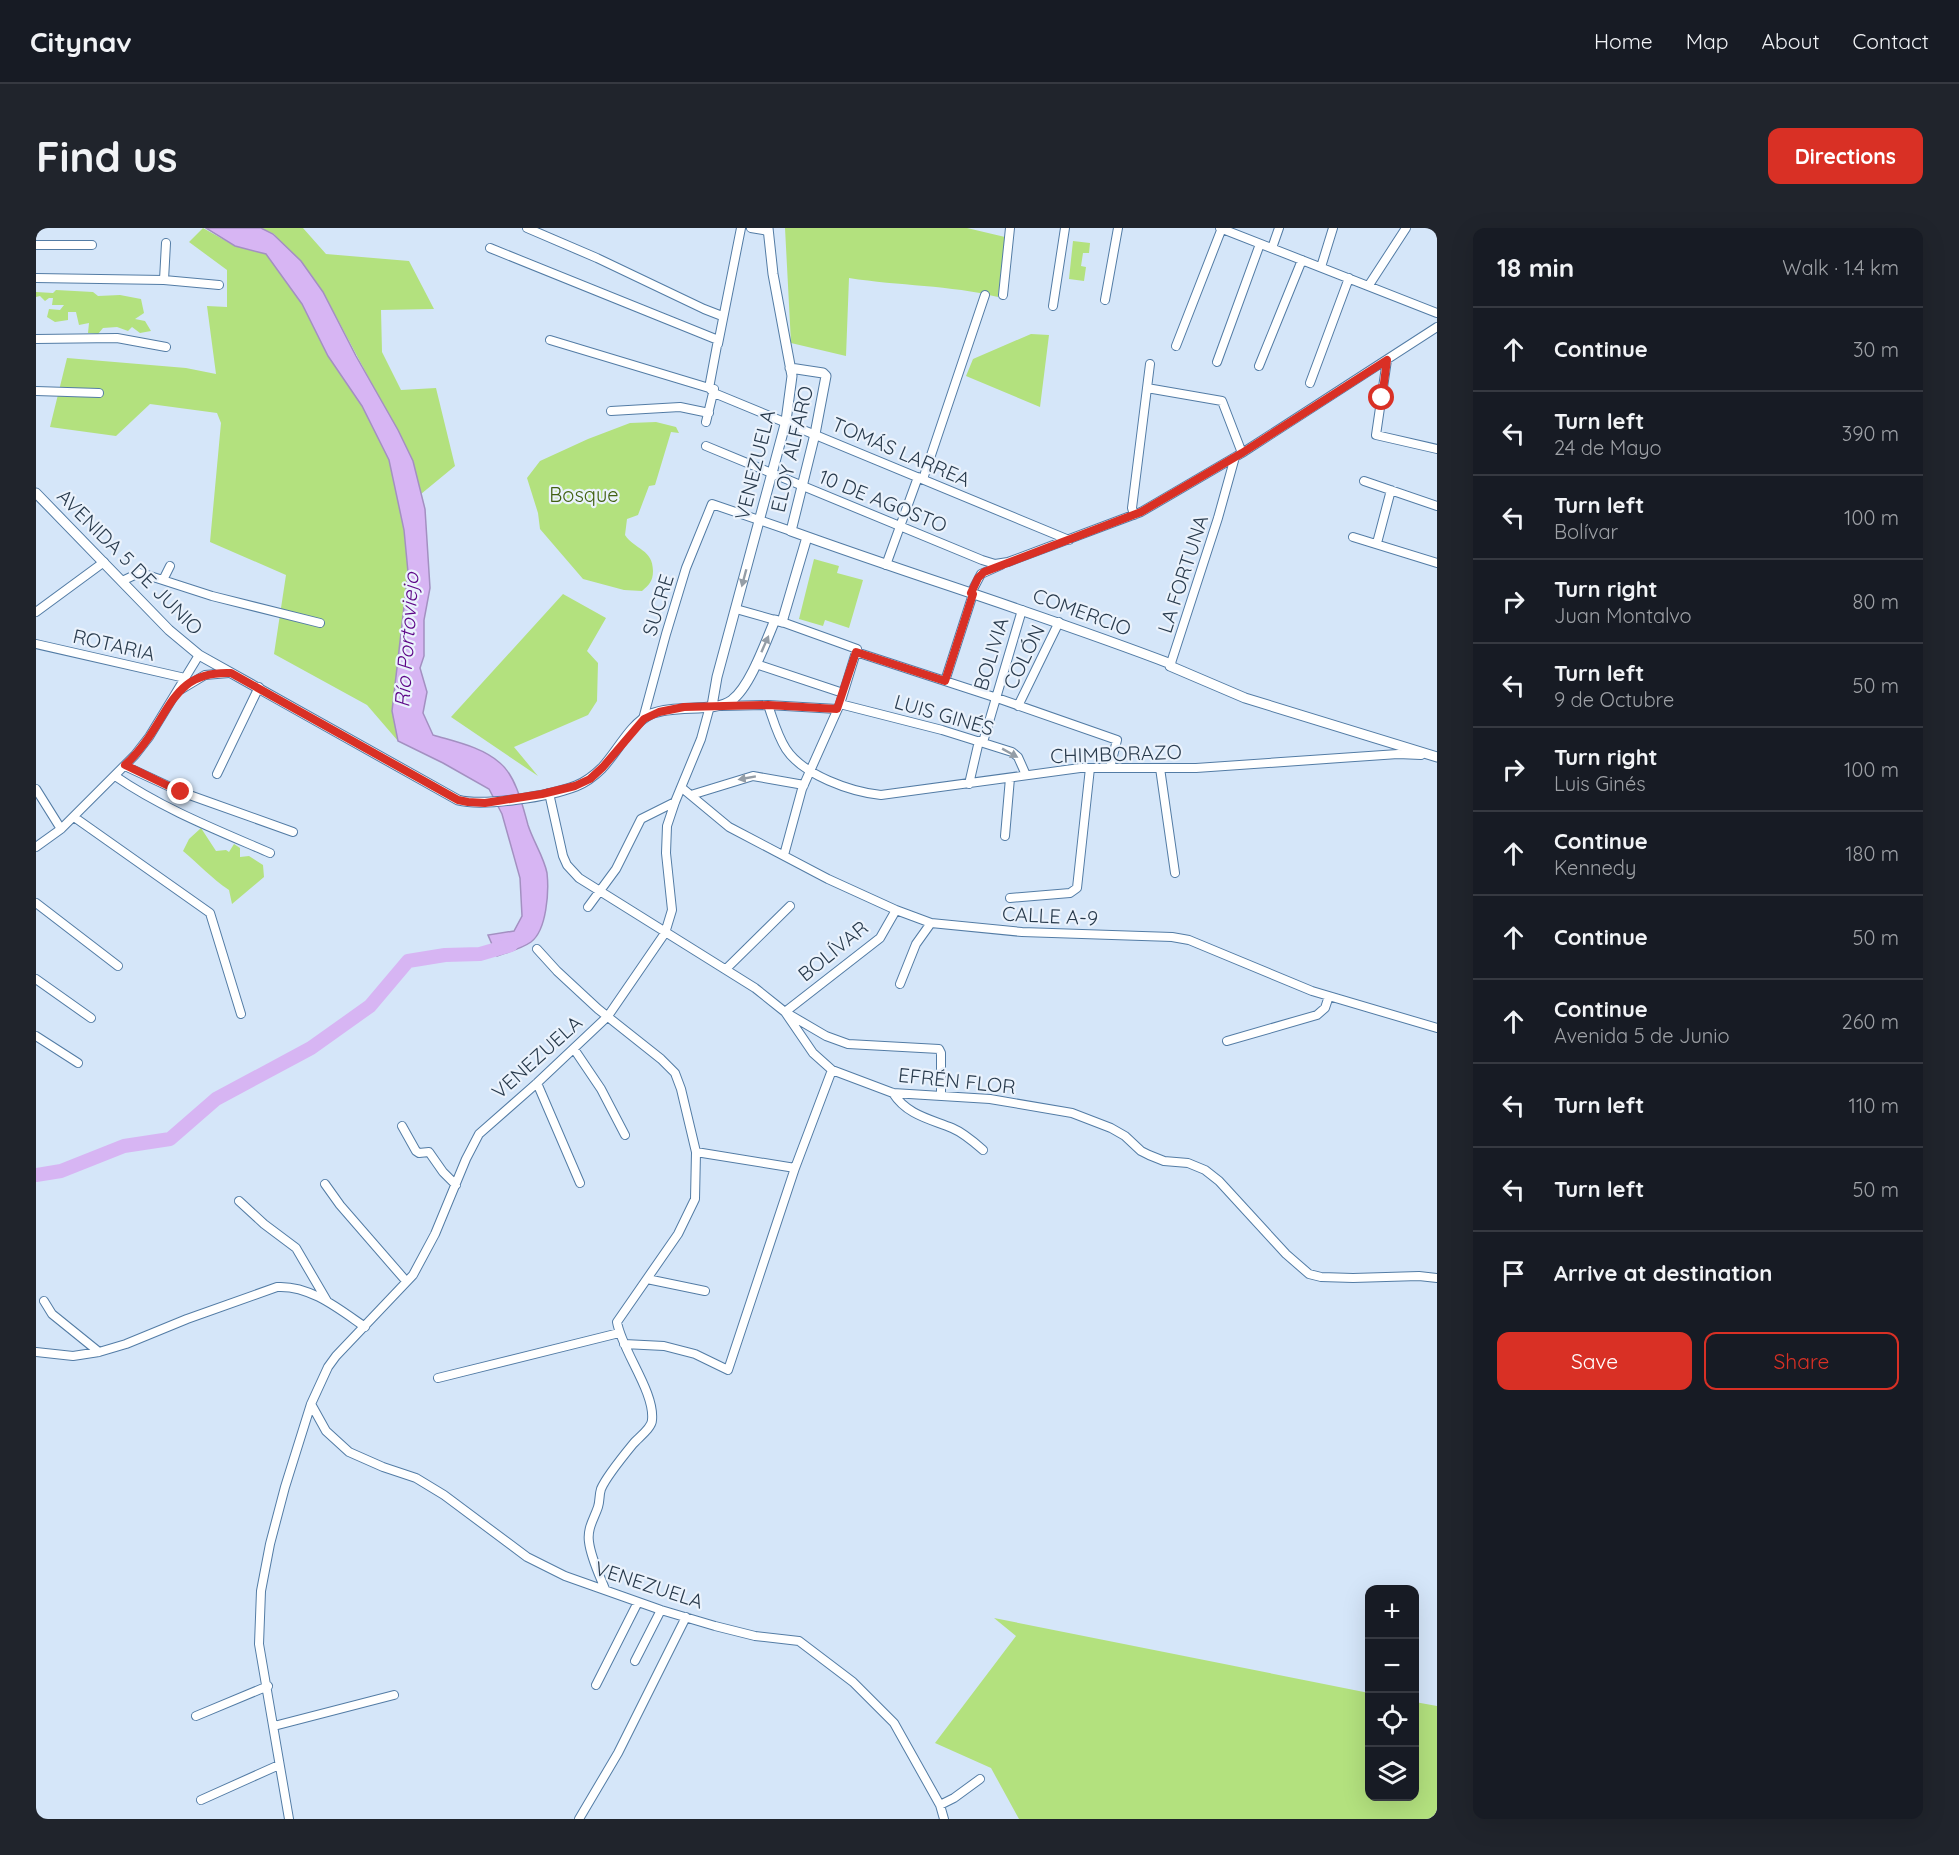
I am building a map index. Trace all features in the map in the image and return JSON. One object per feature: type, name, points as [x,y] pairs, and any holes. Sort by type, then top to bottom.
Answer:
[{"type":"street","points":[[527,228],[597,258],[698,307],[723,316]]},
{"type":"street","points":[[706,422],[718,340],[741,228]]},
{"type":"street","points":[[751,228],[768,230]]},
{"type":"street","points":[[1003,294],[1010,228]]},
{"type":"street","points":[[1053,306],[1065,228]]},
{"type":"street","points":[[1105,300],[1118,228]]},
{"type":"street","points":[[1176,346],[1221,228],[1437,313]]},
{"type":"street","points":[[1272,248],[1279,228]]},
{"type":"street","points":[[1321,267],[1333,228]]},
{"type":"street","points":[[1369,285],[1406,228]]},
{"type":"street","name":"VENEZUELA","points":[[289,1819],[259,1644],[263,1572],[285,1487],[311,1404],[328,1367],[413,1275],[435,1234],[465,1159],[479,1134],[608,1016],[669,924],[672,910],[666,836],[675,802],[714,706],[717,676],[786,421],[791,384],[790,368],[773,274],[768,230]]},
{"type":"street","points":[[164,280],[166,243]]},
{"type":"street","points":[[36,244],[92,245]]},
{"type":"street","points":[[1217,362],[1260,244]]},
{"type":"street","points":[[490,248],[718,340]]},
{"type":"street","points":[[1259,366],[1302,261]]},
{"type":"street","points":[[36,278],[164,280],[219,285]]},
{"type":"street","points":[[1310,383],[1349,278]]},
{"type":"street","points":[[886,565],[900,525],[921,478],[985,295]]},
{"type":"street","points":[[972,594],[981,574],[1134,515],[1242,453],[1437,327]]},
{"type":"street","points":[[36,339],[117,338],[166,346]]},
{"type":"street","name":"TOMÁS LARREA","points":[[550,340],[711,390],[1069,540]]},
{"type":"street","points":[[1387,360],[1376,435],[1437,449]]},
{"type":"street","points":[[1134,515],[1132,508],[1150,364]]},
{"type":"street","name":"ELOY ALFARO","points":[[790,368],[823,373],[826,376],[816,434],[791,531]]},
{"type":"street","points":[[1147,388],[1222,401],[1242,453]]},
{"type":"street","points":[[36,391],[99,393]]},
{"type":"street","points":[[611,411],[680,407],[708,413]]},
{"type":"street","name":"10 DE AGOSTO","points":[[706,446],[982,560],[995,564],[1008,562]]},
{"type":"street","name":"LA FORTUNA","points":[[1171,665],[1235,457]]},
{"type":"street","points":[[1364,481],[1437,506]]},
{"type":"street","points":[[1377,543],[1391,490]]},
{"type":"street","name":"AVENIDA 5 DE JUNIO","points":[[36,493],[169,630],[199,655],[458,800],[485,803],[546,794],[575,786],[590,779],[603,767],[644,719]]},
{"type":"street","name":"COMERCIO","points":[[712,504],[1059,622],[1171,665],[1245,698],[1437,757]]},
{"type":"street","name":"SUCRE","points":[[644,719],[686,568],[712,504]]},
{"type":"street","points":[[1049,531],[1055,545]]},
{"type":"street","name":"ELOY ALFARO","points":[[714,706],[730,701],[738,694],[756,664],[779,621],[807,537]]},
{"type":"street","points":[[1353,537],[1437,563]]},
{"type":"street","points":[[945,681],[982,560]]},
{"type":"street","points":[[36,612],[104,562]]},
{"type":"street","points":[[163,580],[170,566]]},
{"type":"street","points":[[122,580],[139,573],[212,597],[320,623]]},
{"type":"street","points":[[736,609],[779,621],[857,651],[1117,740],[1110,768]]},
{"type":"street","name":"BOLIVIA","points":[[969,784],[1022,610]]},
{"type":"street","name":"COLÓN","points":[[1018,706],[1059,622]]},
{"type":"street","name":"ROTARIA","points":[[36,644],[185,678]]},
{"type":"street","points":[[784,855],[803,787],[838,706],[857,651]]},
{"type":"street","points":[[36,847],[74,817],[115,776],[149,737],[199,655]]},
{"type":"street","points":[[756,664],[843,693]]},
{"type":"street","points":[[178,691],[199,677],[231,673]]},
{"type":"street","points":[[217,774],[259,687]]},
{"type":"street","name":"CHIMBORAZO","points":[[768,705],[785,748],[797,762],[827,780],[881,795],[1090,768],[1160,768],[1409,754],[1437,757]]},
{"type":"street","points":[[644,719],[666,710],[714,706]]},
{"type":"street","name":"LUIS GINÉS","points":[[714,706],[838,706],[932,727],[1015,753],[1026,775]]},
{"type":"street","points":[[1376,756],[1382,750],[1382,739]]},
{"type":"street","points":[[125,765],[181,792],[293,832]]},
{"type":"street","points":[[1010,898],[1070,892],[1077,888],[1090,768]]},
{"type":"street","points":[[1160,768],[1175,873]]},
{"type":"street","points":[[115,776],[150,798],[191,819],[270,852]]},
{"type":"street","points":[[695,793],[753,776],[803,787],[813,781],[827,780]]},
{"type":"street","points":[[1005,836],[1010,778]]},
{"type":"street","name":"CALLE A-9","points":[[682,788],[695,793],[703,805],[729,827],[828,879],[896,910],[931,922],[1022,932],[1172,937],[1189,940],[1329,996],[1437,1028]]},
{"type":"street","points":[[36,789],[61,829]]},
{"type":"street","name":"EFRÉN FLOR","points":[[546,794],[567,865],[579,878],[755,988],[784,1012],[813,1053],[832,1070],[893,1093],[990,1099],[1071,1113],[1112,1128],[1149,1155],[1164,1161],[1188,1163],[1205,1170],[1219,1180],[1286,1254],[1309,1274],[1342,1278],[1419,1276],[1437,1278]]},
{"type":"street","points":[[588,907],[616,869],[641,819],[675,802]]},
{"type":"street","points":[[74,817],[210,913],[241,1014]]},
{"type":"street","points":[[36,903],[118,966]]},
{"type":"street","points":[[726,969],[790,906]]},
{"type":"street","name":"BOLÍVAR","points":[[784,1012],[880,938],[896,910]]},
{"type":"street","points":[[900,984],[916,944],[931,922]]},
{"type":"street","points":[[537,950],[556,971],[675,1073],[696,1152],[695,1198],[678,1234],[617,1322],[619,1333],[646,1392],[652,1421],[650,1428],[641,1434],[607,1479],[601,1490],[599,1504],[590,1526],[589,1542],[592,1558],[605,1589]]},
{"type":"street","points":[[36,979],[91,1017]]},
{"type":"street","points":[[1227,1041],[1317,1015],[1325,1008],[1329,996]]},
{"type":"street","points":[[784,1012],[826,1036],[848,1044],[939,1048],[941,1095]]},
{"type":"street","points":[[36,1036],[78,1063]]},
{"type":"street","points":[[574,1049],[601,1089],[625,1136]]},
{"type":"street","points":[[624,1344],[664,1346],[695,1354],[728,1370],[795,1168],[832,1070]]},
{"type":"street","points":[[537,1083],[580,1183]]},
{"type":"street","points":[[893,1093],[907,1110],[954,1129],[983,1150]]},
{"type":"street","points":[[402,1126],[416,1151],[429,1152],[443,1172],[456,1185]]},
{"type":"street","points":[[696,1152],[795,1168]]},
{"type":"street","points":[[325,1184],[340,1205],[406,1281]]},
{"type":"street","points":[[239,1202],[296,1248],[327,1301]]},
{"type":"street","points":[[647,1279],[705,1291]]},
{"type":"street","points":[[36,1352],[73,1356],[99,1352],[126,1344],[187,1318],[277,1287],[290,1286],[327,1301],[365,1327]]},
{"type":"street","points":[[44,1301],[52,1314],[99,1352]]},
{"type":"street","points":[[438,1378],[619,1333]]},
{"type":"street","name":"VENEZUELA","points":[[311,1404],[326,1431],[349,1452],[416,1479],[444,1495],[527,1557],[565,1576],[686,1617],[755,1636],[799,1641],[853,1682],[894,1723],[940,1804],[944,1819]]},
{"type":"street","points":[[596,1685],[638,1602]]},
{"type":"street","points":[[635,1662],[661,1610]]},
{"type":"street","points":[[579,1819],[618,1753],[686,1617]]},
{"type":"street","points":[[196,1716],[268,1686]]},
{"type":"street","points":[[274,1726],[394,1695]]},
{"type":"street","points":[[201,1800],[279,1765]]},
{"type":"street","points":[[940,1804],[954,1798],[980,1779]]},
{"type":"green space","points":[[203,228],[235,246],[266,254],[302,304],[328,356],[362,406],[389,460],[404,530],[408,572],[392,711],[398,741],[367,705],[274,654],[286,575],[210,542],[221,423],[217,413],[150,404],[116,436],[50,427],[67,358],[186,368],[216,374],[207,306],[227,307],[227,270],[189,242]]},
{"type":"green space","points":[[261,228],[303,228],[326,254],[409,261],[434,309],[381,310],[382,352],[401,390],[436,388],[455,466],[421,494],[413,461],[323,292],[274,234]]},
{"type":"green space","points":[[785,228],[967,228],[1005,237],[998,297],[962,290],[849,278],[846,356],[791,343]]},
{"type":"green space","points":[[1073,241],[1090,243],[1089,253],[1083,253],[1081,266],[1086,267],[1084,281],[1069,279]]},
{"type":"green space","points":[[56,290],[93,292],[98,296],[120,295],[141,299],[144,313],[135,319],[145,321],[151,331],[140,333],[132,327],[128,331],[117,327],[103,328],[98,334],[88,333],[89,323],[79,325],[76,312],[68,312],[68,320],[55,322],[47,317],[49,309],[60,310],[64,305],[52,305],[53,298],[45,301],[40,296],[36,297],[36,292],[53,293]]},
{"type":"green space","points":[[1031,334],[1049,335],[1040,407],[966,376],[973,359]]},
{"type":"green space","name":"Bosque","points":[[656,422],[676,427],[679,433],[671,432],[655,485],[649,486],[638,515],[627,519],[625,535],[650,558],[653,571],[649,585],[642,591],[624,590],[583,579],[540,529],[538,513],[527,478],[540,461],[588,439],[630,423]]},
{"type":"green space","points":[[814,559],[839,566],[837,573],[863,580],[849,628],[825,620],[823,626],[799,619]]},
{"type":"green space","points":[[563,594],[606,618],[587,651],[598,663],[597,701],[588,715],[514,747],[538,776],[451,717]]},
{"type":"green space","points":[[201,828],[216,851],[229,852],[234,844],[240,848],[240,857],[249,856],[263,865],[264,877],[232,904],[229,890],[183,851],[189,839]]},
{"type":"green space","points":[[994,1618],[1365,1692],[1365,1801],[1419,1801],[1419,1703],[1437,1706],[1437,1819],[1019,1819],[991,1768],[935,1743],[1016,1636]]},
{"type":"water","points":[[206,228],[261,228],[273,234],[301,261],[323,292],[413,461],[425,509],[430,588],[424,620],[424,656],[420,668],[427,692],[423,713],[433,735],[477,749],[493,757],[506,769],[518,792],[530,831],[546,867],[548,890],[541,929],[531,942],[519,948],[497,956],[488,935],[514,931],[522,916],[520,878],[502,814],[489,789],[398,741],[392,711],[408,572],[404,530],[389,460],[362,406],[328,356],[302,304],[266,254],[235,246]]},
{"type":"waterway","name":"Río Portoviejo","points":[[36,1175],[61,1171],[124,1146],[170,1139],[216,1099],[311,1048],[370,1006],[408,961],[445,955],[480,954],[511,945]]},
{"type":"route","points":[[181,792],[125,765],[149,737],[178,691],[199,677],[211,674],[231,673],[458,800],[477,803],[542,794],[568,789],[583,783],[603,767],[644,719],[659,712],[684,707],[768,705],[837,709],[856,652],[945,681],[973,594],[971,593],[978,578],[984,572],[1141,512],[1242,453],[1387,360],[1382,398]]}]
